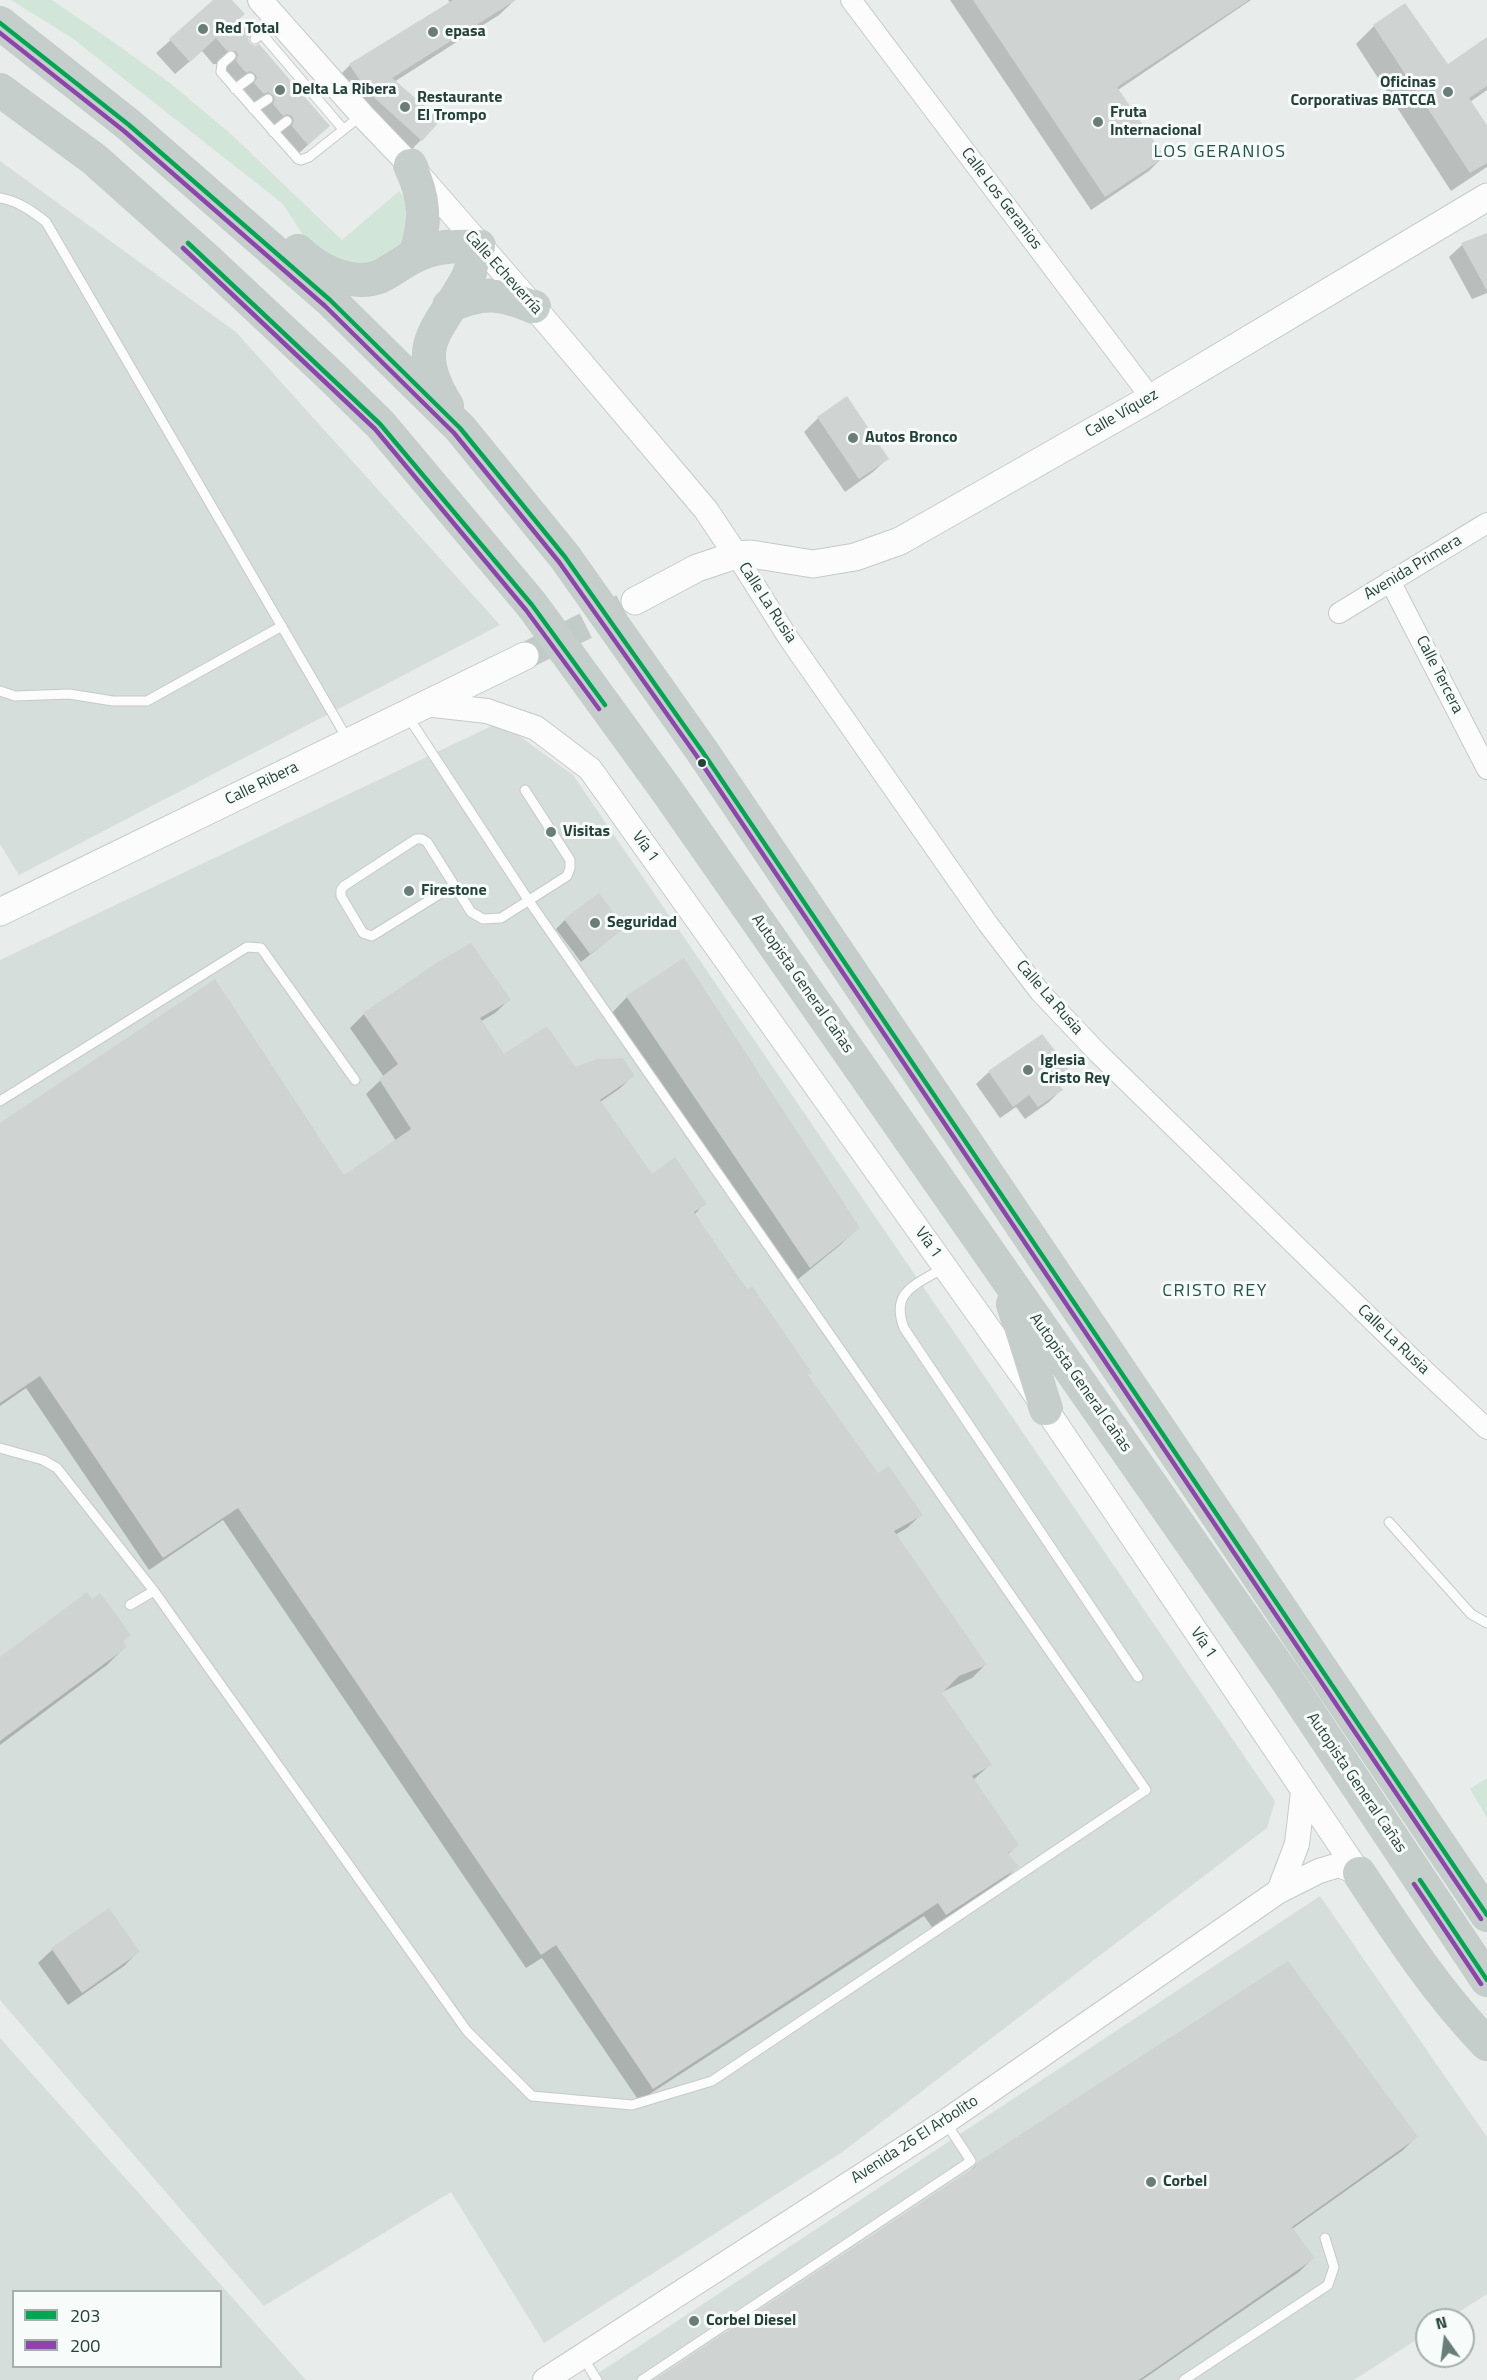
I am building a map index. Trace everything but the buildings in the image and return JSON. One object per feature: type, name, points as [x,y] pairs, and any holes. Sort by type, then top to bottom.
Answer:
[{"type":"highway","points":[[0,23],[129,125],[330,300],[460,428],[565,557],[702,751],[1487,1915]]},
{"type":"highway","name":"Autopista General Cañas","points":[[0,90],[94,159],[206,259],[380,424],[532,604],[665,788],[1287,1680],[1487,1980]]},
{"type":"highway","points":[[129,125],[262,218],[303,256],[324,270],[359,280],[376,278],[415,256],[453,245],[479,246],[469,275],[435,327],[429,348],[430,372],[436,389],[460,428]]},
{"type":"highway","points":[[410,165],[419,185],[424,208],[423,232],[415,256]]},
{"type":"highway","points":[[449,306],[468,298],[491,294],[511,297],[534,308]]},
{"type":"highway","points":[[1004,1274],[1046,1409]]},
{"type":"highway","points":[[1359,1873],[1402,1938],[1444,1995],[1487,2044]]},
{"type":"main road","name":"Calle Víquez","points":[[736,555],[751,554],[813,564],[855,557],[900,541],[1151,398],[1487,197]]},
{"type":"main road","points":[[635,601],[697,568],[736,555]]},
{"type":"main road","name":"Calle Ribera","points":[[0,912],[525,656]]},
{"type":"street","name":"Calle Echeverría","points":[[260,0],[265,32],[352,122],[410,165],[706,510],[736,555]]},
{"type":"street","name":"Calle Los Geranios","points":[[851,0],[1151,398]]},
{"type":"street","name":"Avenida Primera","points":[[1339,613],[1487,524]]},
{"type":"street","name":"Calle La Rusia","points":[[736,555],[795,648],[988,924],[1040,992],[1098,1053],[1487,1429]]},
{"type":"street","name":"Calle Tercera","points":[[1390,581],[1487,769]]},
{"type":"street","name":"Vía 1","points":[[416,709],[487,711],[536,728],[590,769],[1046,1409],[1359,1873]]},
{"type":"street","points":[[1278,1891],[1297,1844],[1303,1792]]},
{"type":"street","name":"Avenida 26 El Arbolito","points":[[551,2377],[945,2122],[1278,1891],[1319,1871],[1339,1865],[1359,1873]]},
{"type":"lane","points":[[231,56],[222,64],[220,70],[296,157],[302,160],[309,157],[352,122],[314,101],[277,58],[265,32]]},
{"type":"lane","points":[[235,89],[250,78]]},
{"type":"lane","points":[[253,109],[268,99]]},
{"type":"lane","points":[[273,132],[287,121]]},
{"type":"lane","points":[[0,198],[31,210],[46,222],[350,742]]},
{"type":"lane","points":[[0,691],[15,696],[69,694],[113,701],[147,701],[282,626]]},
{"type":"lane","points":[[0,1448],[43,1460],[57,1468],[154,1591],[467,2031],[532,2096],[632,2105],[712,2081],[1146,1790],[529,900],[416,709]]},
{"type":"lane","points":[[454,885],[372,936],[363,933],[341,896],[344,886],[416,839],[422,839],[454,885],[471,912],[483,919],[501,918],[567,876],[570,868],[570,860],[525,790]]},
{"type":"lane","points":[[0,1101],[247,947],[255,946],[261,948],[356,1080]]},
{"type":"lane","points":[[945,1266],[904,1294],[899,1304],[899,1315],[904,1328],[1138,1677]]},
{"type":"lane","points":[[1389,1522],[1471,1614],[1487,1623]]},
{"type":"lane","points":[[130,1605],[154,1591]]},
{"type":"lane","points":[[642,2380],[972,2161],[945,2122]]},
{"type":"lane","points":[[1184,2380],[1328,2285],[1334,2267],[1325,2238]]},
{"type":"lane","points":[[582,2356],[597,2380]]},
{"type":"shaded area","points":[[0,161],[236,332],[500,625],[19,875],[0,844]]},
{"type":"shaded area","points":[[500,722],[573,775],[1275,1801],[1267,1828],[841,2153],[544,2343],[451,2192],[264,2306],[0,2000],[0,960]]},
{"type":"shaded area","name":"Corbel","points":[[1320,1896],[1487,2137],[1487,2294],[1465,2308],[1415,2308],[1415,2341],[1354,2380],[588,2380]]},
{"type":"shaded area","points":[[0,2038],[306,2380],[0,2380]]},
{"type":"green space","points":[[11,0],[52,0],[170,83],[231,134],[342,240],[399,191],[407,201],[410,216],[407,236],[398,249],[364,266],[346,267],[310,246],[283,204],[72,38]]},
{"type":"green space","points":[[1487,1778],[1487,1818],[1470,1789]]},
{"type":"tunnel","points":[[525,656],[635,601]]},
{"type":"transit line","name":"203","points":[[0,23],[129,125],[330,300],[460,428],[565,557],[702,751],[1487,1915]]},
{"type":"transit line","name":"200","points":[[0,33],[124,131],[325,306],[454,433],[559,562],[696,755],[1481,1919]]},
{"type":"transit line","name":"203","points":[[188,243],[380,424],[532,605],[605,705]]},
{"type":"transit line","name":"200","points":[[183,248],[375,429],[526,610],[599,709]]},
{"type":"transit line","name":"203","points":[[1420,1880],[1487,1980]]},
{"type":"transit line","name":"200","points":[[1414,1884],[1481,1984]]},
{"type":"place","name":"Red Total","points":[[203,29]]},
{"type":"place","name":"epasa","points":[[433,32]]},
{"type":"place","name":"Delta La Ribera","points":[[280,90]]},
{"type":"place","name":"Oficinas Corporativas BATCCA","points":[[1448,92]]},
{"type":"place","name":"Restaurante El Trompo","points":[[405,107]]},
{"type":"place","name":"Fruta Internacional","points":[[1098,122]]},
{"type":"place","name":"Autos Bronco","points":[[853,438]]},
{"type":"place","name":"Visitas","points":[[551,832]]},
{"type":"place","name":"Firestone","points":[[409,891]]},
{"type":"place","name":"Seguridad","points":[[595,923]]},
{"type":"place","name":"Iglesia Cristo Rey","points":[[1028,1070]]},
{"type":"place","name":"Corbel","points":[[1151,2182]]},
{"type":"place","name":"Corbel Diesel","points":[[694,2321]]},
{"type":"district","name":"LOS GERANIOS","points":[[1220,153]]},
{"type":"district","name":"CRISTO REY","points":[[1215,1292]]}]
